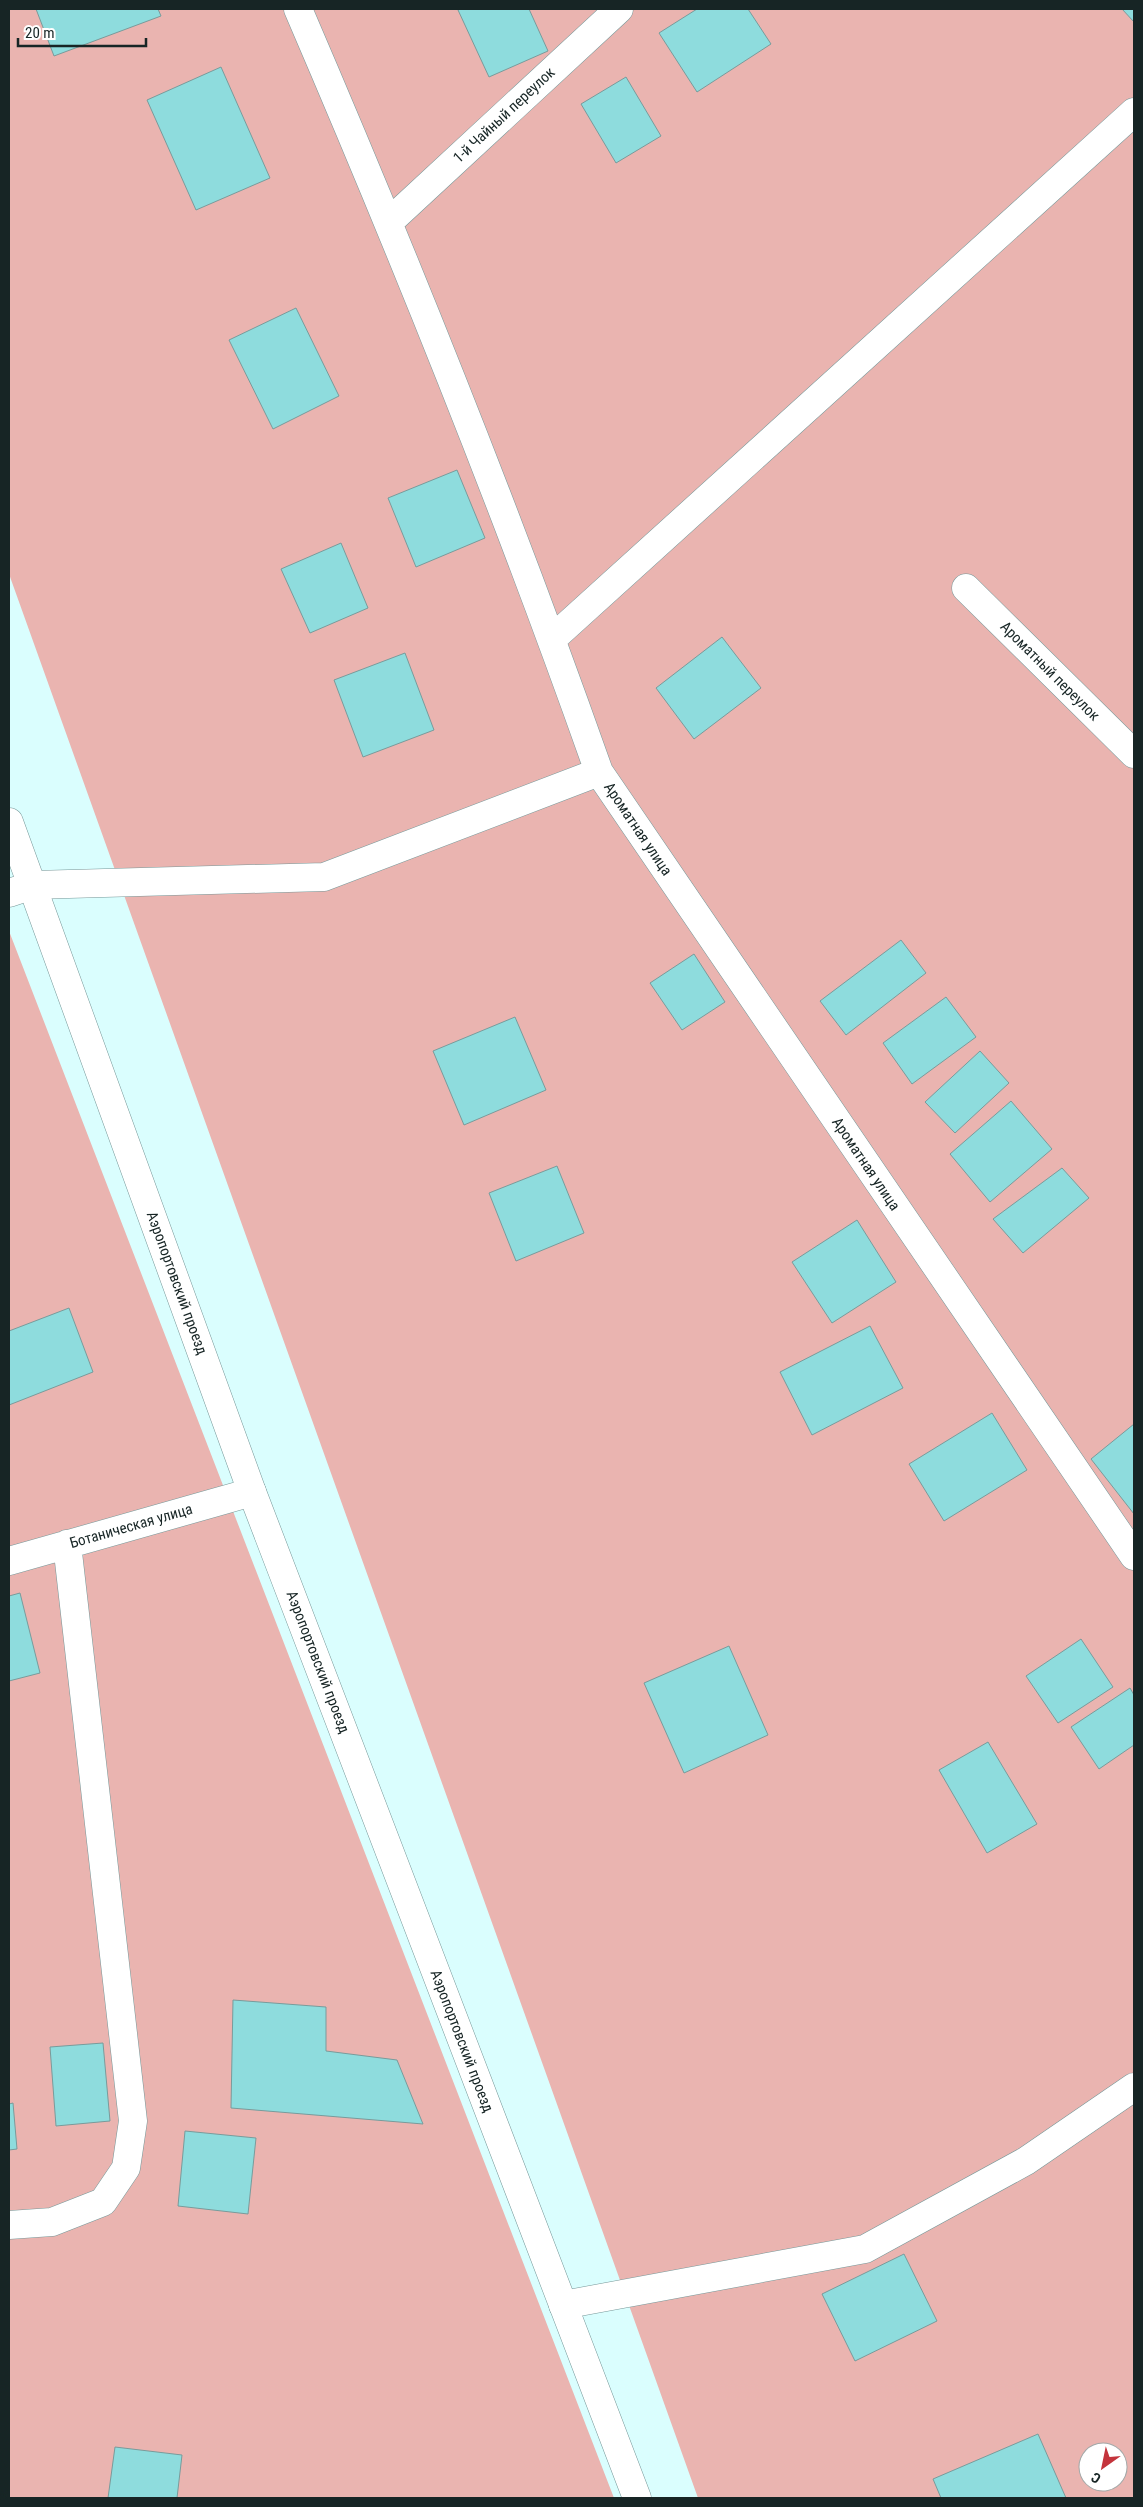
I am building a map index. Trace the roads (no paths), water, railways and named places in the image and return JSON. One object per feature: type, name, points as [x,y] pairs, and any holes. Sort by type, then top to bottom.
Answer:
[{"type":"street","name":"Ароматная улица","points":[[298,9],[389,222],[552,639],[599,772],[1134,1556]]},
{"type":"street","name":"1-й Чайный переулок","points":[[389,222],[619,9]]},
{"type":"street","points":[[552,639],[1134,112]]},
{"type":"street","name":"Ароматный переулок","points":[[966,588],[1134,754]]},
{"type":"street","points":[[21,889],[324,877],[599,772]]},
{"type":"street","name":"Аэропортовский проезд","points":[[9,822],[21,889],[637,2498]]},
{"type":"street","name":"Ботаническая улица","points":[[9,1561],[252,1492]]},
{"type":"street","points":[[9,2225],[52,2222],[103,2202],[126,2168],[133,2121],[67,1544]]},
{"type":"street","points":[[563,2305],[865,2248],[1026,2161],[1134,2087]]}]
